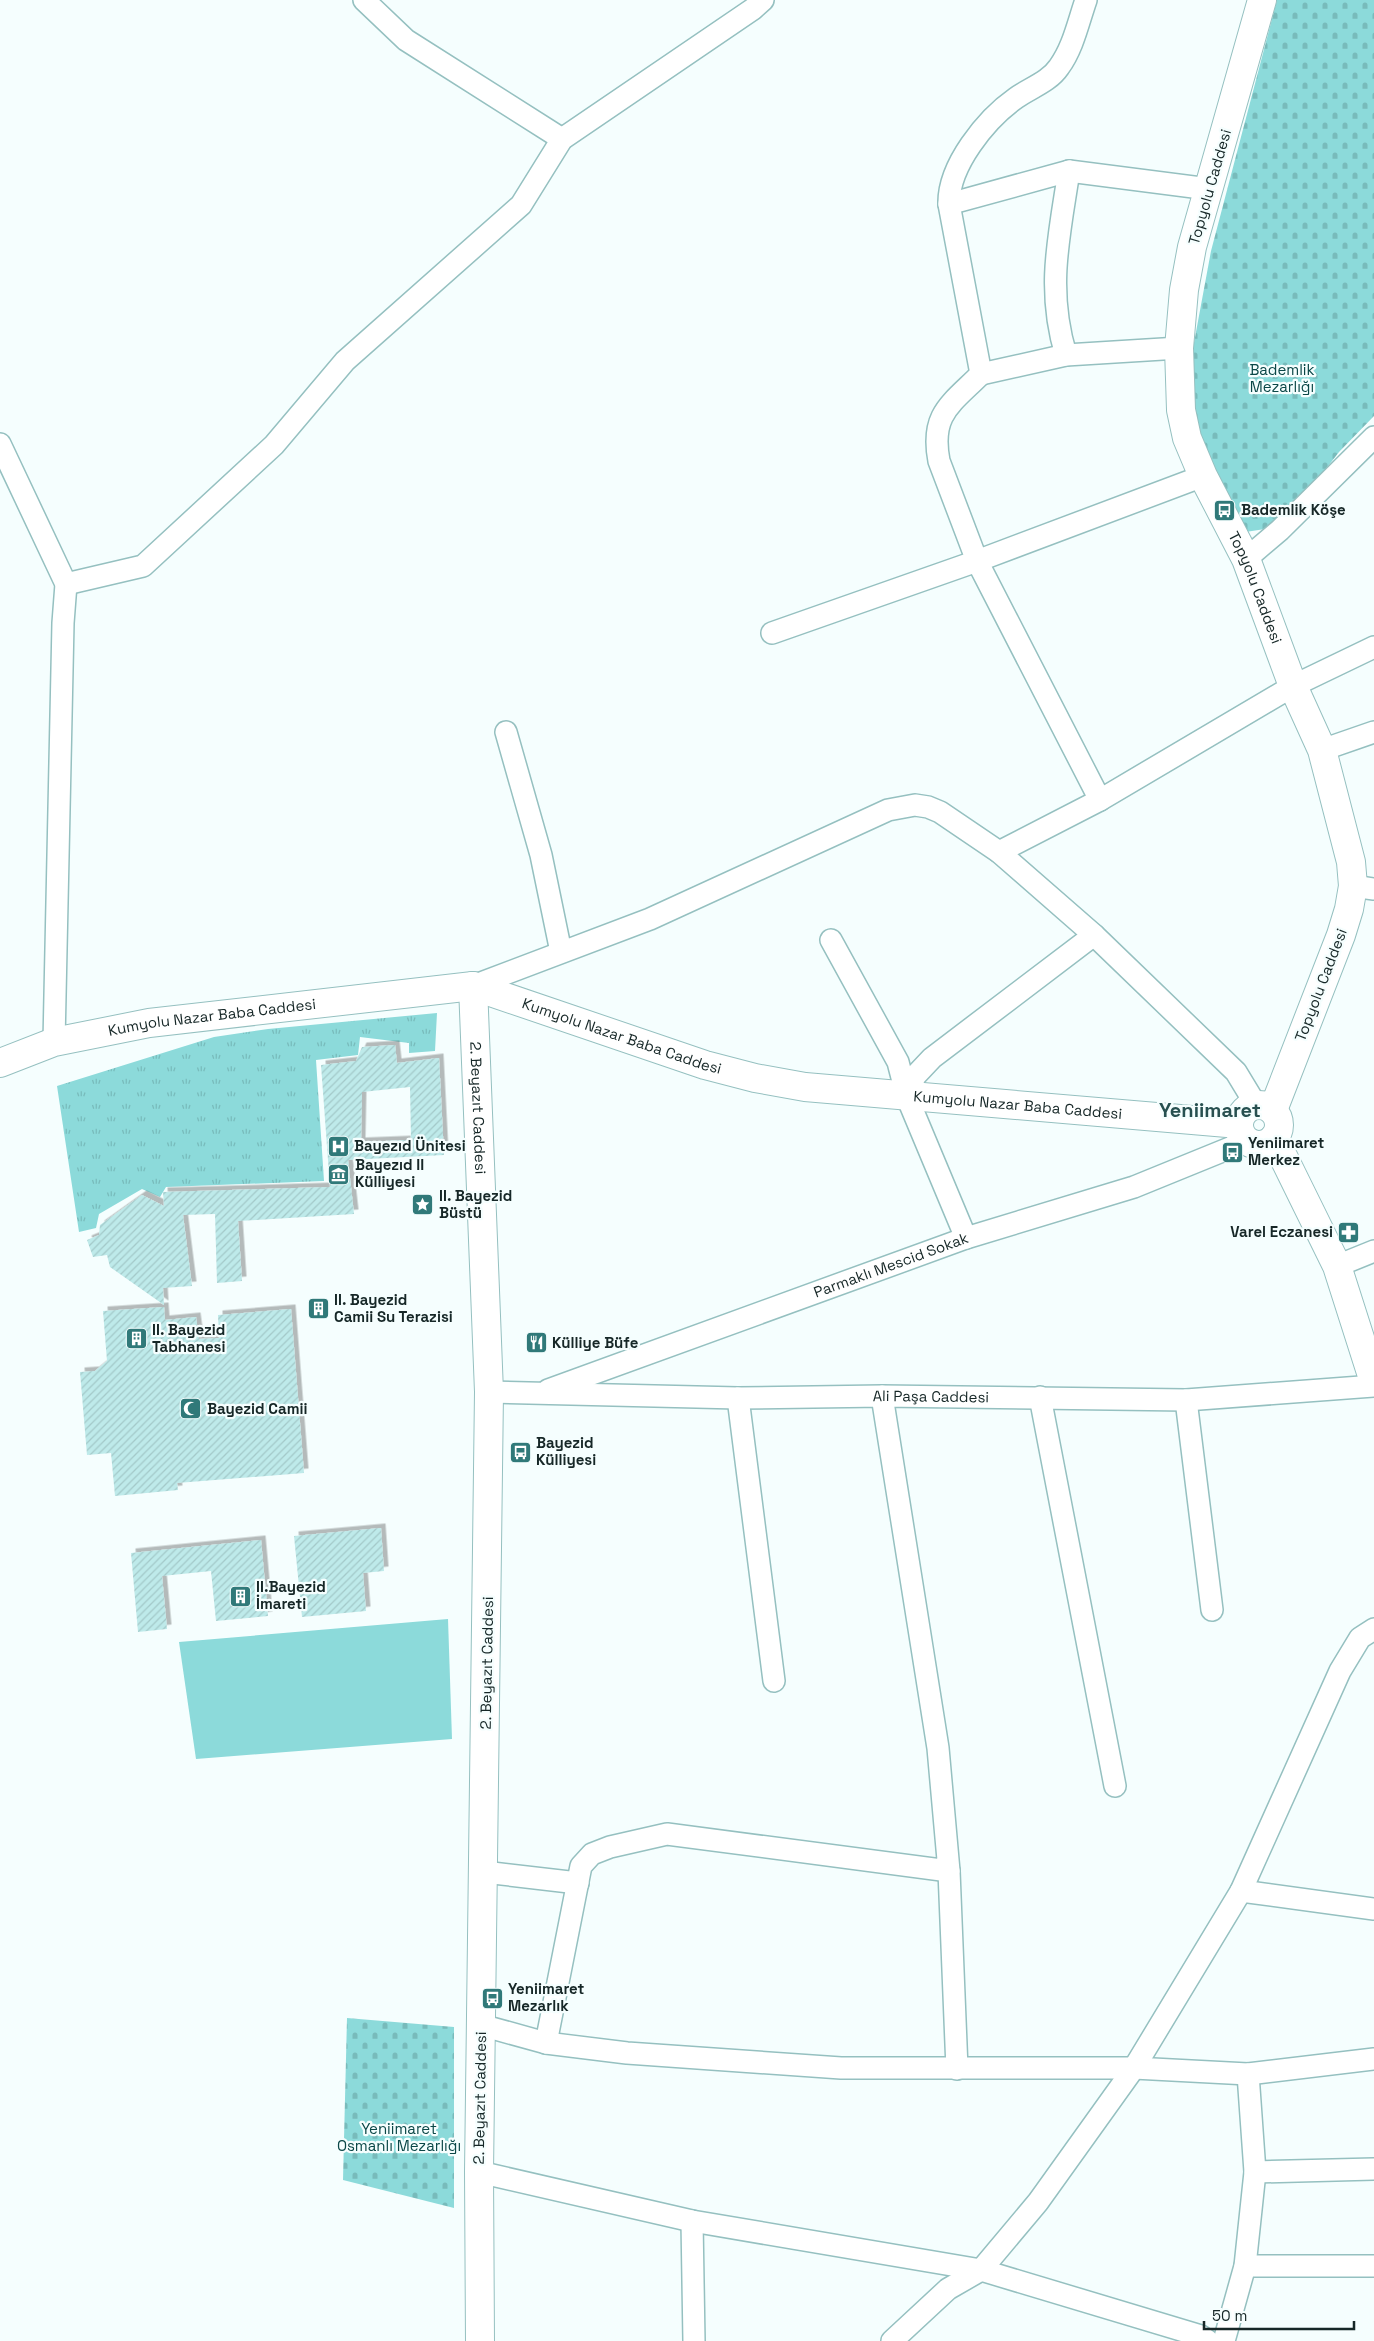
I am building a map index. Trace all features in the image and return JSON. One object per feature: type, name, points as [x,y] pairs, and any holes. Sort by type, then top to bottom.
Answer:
[{"type":"street","points":[[364,0],[406,40],[562,139]]},
{"type":"street","points":[[66,584],[143,566],[274,445],[345,361],[520,205],[562,139],[753,9],[763,0]]},
{"type":"street","points":[[981,374],[948,193],[959,165],[992,118],[1011,102],[1048,79],[1058,69],[1070,50],[1086,0]]},
{"type":"street","name":"Topyolu Caddesi","points":[[1253,1120],[1341,935],[1349,909],[1364,888],[1351,862],[1322,750],[1292,686],[1246,559],[1203,476],[1187,438],[1181,410],[1178,348],[1184,290],[1192,248],[1262,0]]},
{"type":"street","points":[[949,204],[1069,171],[1209,189]]},
{"type":"street","points":[[1066,355],[1057,320],[1054,283],[1069,171]]},
{"type":"street","points":[[1100,800],[977,561],[939,461],[936,432],[940,419],[948,407],[981,374],[1066,355],[1178,348]]},
{"type":"street","points":[[1246,559],[1280,530],[1374,437]]},
{"type":"street","points":[[0,444],[66,584],[63,623],[54,1042]]},
{"type":"street","points":[[772,633],[977,561],[1203,476]]},
{"type":"street","points":[[999,852],[1100,800],[1292,686],[1374,647]]},
{"type":"street","points":[[506,732],[542,855],[561,952]]},
{"type":"street","points":[[1322,750],[1374,732]]},
{"type":"street","points":[[473,986],[650,919],[888,810],[902,806],[928,807],[940,812],[999,852],[1094,935],[1236,1072],[1253,1120],[1276,1115],[1279,1127],[1274,1138],[1337,1266],[1374,1382]]},
{"type":"street","points":[[907,1097],[915,1076],[932,1058],[1094,935]]},
{"type":"street","points":[[831,940],[898,1062],[907,1097],[966,1238]]},
{"type":"street","name":"Kumyolu Nazar Baba Caddesi","points":[[6,1061],[54,1042],[149,1023],[473,986],[704,1065],[747,1076],[805,1087],[907,1097],[1253,1120]]},
{"type":"street","name":"2. Beyazıt Caddesi","points":[[473,986],[489,1392],[479,2172],[480,2341]]},
{"type":"street","name":"Parmaklı Mescid Sokak","points":[[536,1394],[966,1238],[1134,1187],[1253,1120]]},
{"type":"street","points":[[1337,1266],[1374,1251]]},
{"type":"street","name":"Ali Paşa Caddesi","points":[[489,1392],[738,1398],[882,1396],[1186,1400],[1374,1386]]},
{"type":"street","points":[[882,1396],[938,1748],[948,1871],[957,2069]]},
{"type":"street","points":[[1040,1397],[1115,1786]]},
{"type":"street","points":[[738,1398],[774,1681]]},
{"type":"street","points":[[1186,1400],[1212,1610]]},
{"type":"street","points":[[892,2341],[948,2289],[981,2270],[1038,2202],[1134,2068],[1241,1891],[1340,1670],[1360,1638],[1374,1629]]},
{"type":"street","points":[[546,2043],[582,1866],[592,1854],[610,1847],[667,1834],[948,1871]]},
{"type":"street","points":[[484,1872],[578,1884]]},
{"type":"street","points":[[1241,1891],[1374,1909]]},
{"type":"street","points":[[481,2024],[546,2043],[627,2053],[841,2068],[1134,2068],[1248,2074],[1374,2060]]},
{"type":"street","points":[[1224,2341],[1245,2266],[1255,2172],[1248,2074]]},
{"type":"street","points":[[1255,2172],[1374,2170]]},
{"type":"street","points":[[479,2172],[692,2222],[981,2270],[1201,2336],[1208,2341]]},
{"type":"street","points":[[692,2222],[694,2341]]},
{"type":"street","points":[[1245,2266],[1374,2266]]},
{"type":"green space","name":"Bademlik Mezarlığı","points":[[1277,0],[1374,0],[1374,416],[1339,452],[1308,492],[1265,529],[1239,533],[1200,444],[1186,386],[1211,251]]},
{"type":"green space","points":[[437,1013],[435,1051],[409,1053],[409,1043],[360,1037],[358,1055],[316,1060],[324,1181],[166,1187],[160,1197],[142,1189],[99,1214],[96,1228],[79,1232],[57,1086],[214,1037],[268,1029]]},
{"type":"green space","points":[[448,1619],[452,1739],[196,1759],[179,1642]]},
{"type":"green space","name":"Yeniimaret Osmanlı Mezarlığı","points":[[347,2018],[454,2027],[454,2208],[343,2180]]},
{"type":"building","name":"Bayezıd II Külliyesi","points":[[395,1045],[397,1063],[439,1058],[444,1155],[348,1160],[354,1214],[238,1221],[242,1281],[217,1283],[215,1214],[183,1215],[192,1286],[163,1288],[164,1305],[110,1267],[107,1255],[93,1257],[87,1240],[99,1235],[100,1225],[142,1195],[164,1206],[163,1192],[330,1187],[321,1065],[356,1061],[362,1047]],"holes":[[[410,1087],[411,1140],[361,1142],[362,1092]]]},
{"type":"building","name":"Bayezid Camii","points":[[164,1307],[165,1320],[196,1317],[199,1339],[219,1338],[218,1315],[291,1309],[304,1473],[177,1483],[178,1490],[115,1496],[111,1453],[87,1455],[80,1372],[95,1371],[107,1361],[103,1311]]},
{"type":"building","points":[[381,1528],[384,1571],[363,1573],[366,1611],[302,1617],[294,1536]]},
{"type":"building","name":"II.Bayezid İmareti","points":[[261,1540],[268,1616],[216,1621],[211,1571],[162,1576],[167,1629],[138,1632],[131,1553]]},
{"type":"place","name":"Bademlik Köşe","points":[[1225,510]]},
{"type":"place","name":"Bayezıd Ünitesi","points":[[338,1146]]},
{"type":"place","name":"Yeniimaret Merkez","points":[[1232,1152]]},
{"type":"place","name":"Bayezıd II Külliyesi","points":[[339,1174]]},
{"type":"place","name":"II. Bayezid Büstü","points":[[423,1205]]},
{"type":"place","name":"Varel Eczanesi","points":[[1349,1232]]},
{"type":"place","name":"II. Bayezid Camii Su Terazisi","points":[[318,1309]]},
{"type":"place","name":"II. Bayezid Tabhanesi","points":[[136,1339]]},
{"type":"place","name":"Külliye Büfe","points":[[536,1343]]},
{"type":"place","name":"Bayezid Camii","points":[[191,1409]]},
{"type":"place","name":"Bayezid Külliyesi","points":[[520,1452]]},
{"type":"place","name":"II.Bayezid İmareti","points":[[240,1596]]},
{"type":"place","name":"Yeniimaret Mezarlık","points":[[492,1998]]},
{"type":"district","name":"Yeniimaret","points":[[1210,1110]]}]
